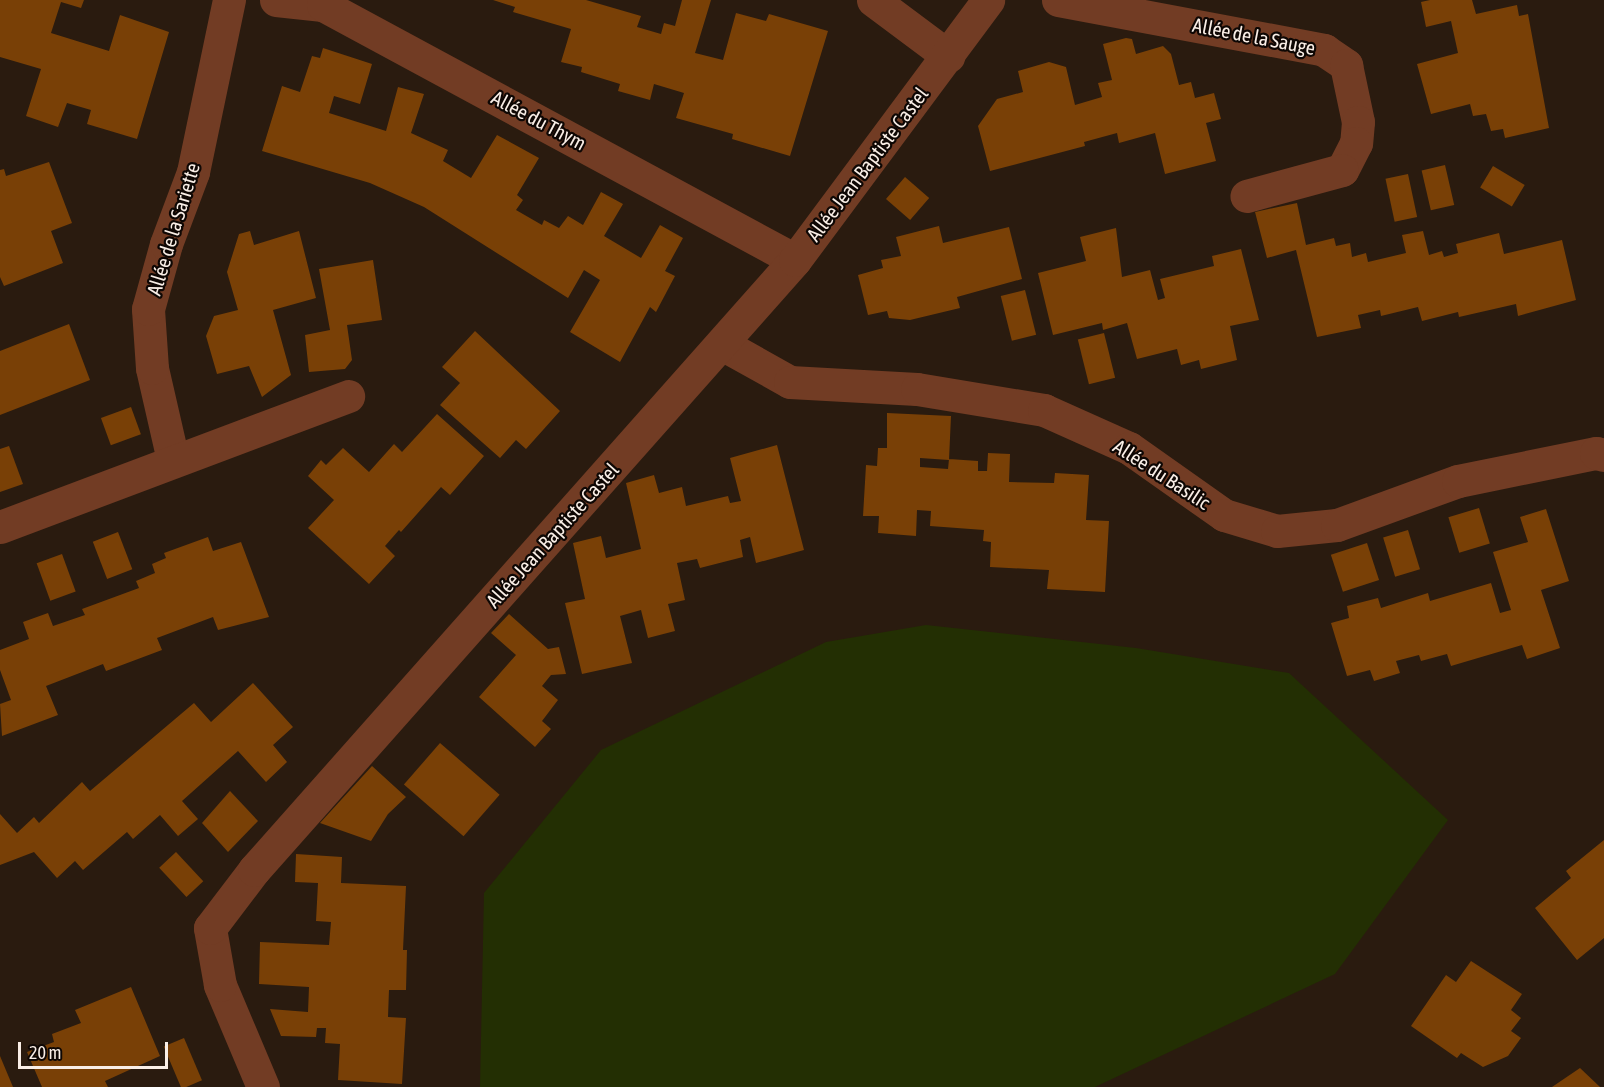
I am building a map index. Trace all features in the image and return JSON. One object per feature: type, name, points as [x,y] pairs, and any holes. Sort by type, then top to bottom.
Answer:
[{"type":"street","name":"Allée de la Sariette","points":[[173,460],[152,368],[148,309],[166,244],[193,172],[230,0]]},
{"type":"street","name":"Allée du Thym","points":[[276,0],[323,2],[795,260]]},
{"type":"street","points":[[873,0],[948,56]]},
{"type":"street","name":"Allée Jean Baptiste Castel","points":[[253,1084],[220,985],[210,928],[254,870],[795,260],[988,0]]},
{"type":"street","name":"Allée de la Sauge","points":[[1058,0],[1324,50],[1347,65],[1358,122],[1356,143],[1342,170],[1246,196]]},
{"type":"street","name":"Allée du Basilic","points":[[722,344],[790,382],[917,389],[1044,410],[1129,448],[1224,514],[1277,531],[1337,525],[1458,480],[1601,453]]},
{"type":"street","points":[[0,528],[173,460],[348,396]]},
{"type":"green space","points":[[926,625],[1136,648],[1289,673],[1448,820],[1335,974],[1095,1087],[480,1087],[484,893],[601,750],[826,642]]},
{"type":"building","points":[[0,0],[84,0],[81,8],[61,2],[51,33],[109,51],[120,15],[169,32],[137,139],[87,124],[91,110],[67,103],[58,127],[26,116],[41,69],[0,57]]},
{"type":"building","points":[[493,0],[586,0],[641,16],[637,27],[661,34],[664,23],[675,26],[682,0],[711,0],[695,53],[723,60],[736,13],[766,21],[769,14],[828,31],[790,156],[732,139],[733,134],[676,118],[684,93],[654,84],[650,100],[618,91],[620,84],[581,72],[582,67],[561,62],[571,29],[513,12],[515,7]]},
{"type":"building","points":[[1472,0],[1476,14],[1517,5],[1519,16],[1528,14],[1549,128],[1505,138],[1503,129],[1491,131],[1486,114],[1473,116],[1470,104],[1431,114],[1417,64],[1458,53],[1451,21],[1426,27],[1421,2]]},
{"type":"building","points":[[1126,38],[1132,39],[1136,54],[1163,46],[1171,54],[1179,85],[1191,82],[1195,98],[1214,93],[1221,119],[1206,123],[1216,161],[1165,174],[1155,133],[1119,143],[1117,133],[1084,142],[1085,146],[990,171],[978,126],[997,99],[1023,92],[1018,71],[1049,62],[1066,67],[1075,105],[1102,97],[1098,83],[1112,80],[1103,44]]},
{"type":"building","points":[[323,48],[372,64],[360,104],[334,96],[329,113],[386,131],[398,87],[424,94],[411,133],[448,150],[443,161],[471,178],[497,135],[539,158],[517,195],[523,200],[516,210],[542,225],[544,220],[559,228],[568,216],[583,225],[601,192],[623,204],[604,236],[641,258],[660,225],[683,238],[665,271],[675,276],[656,312],[650,307],[620,362],[570,332],[600,280],[584,270],[568,298],[424,207],[370,183],[262,151],[282,86],[300,92],[312,56],[320,58]]},
{"type":"building","points":[[49,162],[72,223],[51,231],[63,263],[4,286],[0,277],[0,170],[4,169],[6,176]]},
{"type":"building","points":[[1445,165],[1454,205],[1431,210],[1422,170]]},
{"type":"building","points":[[1493,166],[1525,185],[1512,206],[1480,187]]},
{"type":"building","points":[[1408,174],[1417,217],[1395,222],[1386,179]]},
{"type":"building","points":[[905,177],[929,198],[910,220],[886,199]]},
{"type":"building","points":[[1297,203],[1306,245],[1334,238],[1336,246],[1350,243],[1352,257],[1366,253],[1368,262],[1406,253],[1402,235],[1423,231],[1429,255],[1442,251],[1444,257],[1458,253],[1456,244],[1499,233],[1504,254],[1562,240],[1576,300],[1518,316],[1516,304],[1459,317],[1458,312],[1422,321],[1418,307],[1381,316],[1380,310],[1358,315],[1361,328],[1317,337],[1296,250],[1267,258],[1255,212]]},
{"type":"building","points":[[939,226],[943,243],[1009,227],[1022,279],[957,297],[960,308],[910,320],[889,318],[887,311],[868,315],[858,275],[883,268],[881,260],[901,256],[896,237]]},
{"type":"building","points":[[1116,228],[1122,277],[1150,270],[1158,300],[1165,298],[1160,279],[1214,266],[1212,256],[1241,249],[1259,320],[1230,326],[1237,360],[1201,369],[1199,360],[1181,365],[1177,349],[1137,359],[1127,323],[1103,330],[1102,323],[1053,335],[1038,273],[1086,261],[1080,237]]},
{"type":"building","points":[[250,231],[254,245],[299,231],[316,298],[273,310],[291,375],[262,397],[249,366],[217,374],[206,336],[214,316],[238,310],[227,272],[239,234]]},
{"type":"building","points":[[373,260],[382,320],[347,325],[352,360],[345,369],[309,372],[305,335],[330,330],[319,269]]},
{"type":"building","points":[[1025,290],[1036,335],[1012,341],[1001,296]]},
{"type":"building","points":[[69,324],[90,380],[0,415],[0,351]]},
{"type":"building","points":[[475,331],[560,411],[526,449],[516,440],[500,458],[440,405],[460,383],[442,367]]},
{"type":"building","points":[[1104,333],[1115,378],[1089,384],[1078,340]]},
{"type":"building","points":[[131,407],[141,434],[111,445],[101,418]]},
{"type":"building","points":[[887,413],[951,416],[949,459],[978,461],[978,471],[987,471],[988,453],[1010,454],[1009,482],[1054,483],[1055,473],[1089,475],[1086,520],[1109,521],[1105,592],[1047,589],[1049,570],[990,567],[991,542],[983,541],[984,530],[930,526],[931,511],[917,510],[916,536],[878,533],[879,516],[863,516],[866,465],[877,466],[878,448],[887,448]],"holes":[[[920,458],[949,460],[948,469],[920,467]]]},
{"type":"building","points":[[437,414],[484,456],[450,495],[441,487],[401,532],[399,530],[385,546],[395,556],[369,584],[308,528],[334,500],[308,476],[321,460],[326,465],[343,448],[369,472],[394,444],[402,452]]},
{"type":"building","points":[[777,445],[804,550],[756,563],[750,537],[740,540],[743,557],[700,568],[697,559],[677,563],[685,600],[668,604],[675,631],[648,638],[641,610],[620,616],[632,663],[582,674],[565,603],[585,599],[573,543],[601,536],[606,558],[641,549],[626,483],[654,475],[659,493],[682,487],[686,506],[728,496],[730,503],[741,501],[730,458]]},
{"type":"building","points":[[9,446],[23,484],[0,492],[0,449]]},
{"type":"building","points":[[1479,508],[1490,543],[1459,553],[1448,517]]},
{"type":"building","points":[[1546,509],[1569,581],[1541,590],[1560,648],[1527,659],[1522,645],[1451,666],[1447,654],[1421,661],[1419,655],[1396,661],[1400,673],[1374,681],[1370,670],[1347,676],[1331,623],[1349,618],[1347,606],[1378,598],[1381,608],[1428,593],[1430,601],[1491,583],[1500,613],[1511,610],[1493,552],[1528,542],[1520,517]]},
{"type":"building","points":[[1408,530],[1420,569],[1395,577],[1383,538]]},
{"type":"building","points":[[118,532],[132,569],[107,579],[93,542]]},
{"type":"building","points":[[208,537],[213,551],[241,542],[269,617],[218,630],[213,617],[157,638],[162,650],[106,671],[103,664],[46,686],[58,715],[2,736],[0,704],[11,700],[0,670],[0,650],[29,639],[23,622],[48,613],[53,626],[85,615],[82,609],[139,588],[136,581],[155,573],[152,564],[166,558],[164,553]]},
{"type":"building","points":[[1367,543],[1379,580],[1343,592],[1331,555]]},
{"type":"building","points":[[62,554],[76,592],[50,601],[37,563]]},
{"type":"building","points":[[509,614],[548,649],[559,647],[566,674],[551,675],[542,686],[558,700],[542,721],[551,729],[535,747],[479,697],[516,655],[491,633]]},
{"type":"building","points":[[253,683],[293,727],[273,745],[287,762],[266,782],[238,751],[182,801],[198,819],[178,836],[160,815],[133,839],[127,832],[83,870],[75,861],[57,878],[34,852],[0,865],[0,814],[17,833],[34,817],[39,823],[82,782],[90,791],[194,703],[211,722]]},
{"type":"building","points":[[440,743],[500,795],[464,836],[404,785]]},
{"type":"building","points":[[372,766],[406,797],[388,814],[371,841],[320,823]]},
{"type":"building","points":[[230,791],[258,821],[228,852],[202,823]]},
{"type":"building","points":[[1604,840],[1604,938],[1577,960],[1535,908],[1571,878],[1566,871]]},
{"type":"building","points":[[176,852],[203,881],[186,897],[159,868]]},
{"type":"building","points":[[296,854],[342,857],[341,883],[406,886],[403,950],[407,950],[406,990],[389,990],[388,1017],[406,1018],[402,1084],[338,1080],[340,1044],[325,1043],[326,1028],[317,1028],[316,1037],[281,1036],[270,1009],[308,1012],[309,987],[259,984],[260,942],[329,945],[331,922],[316,921],[318,883],[295,882]]},
{"type":"building","points":[[1471,961],[1522,994],[1511,1010],[1521,1018],[1511,1031],[1521,1038],[1508,1056],[1483,1067],[1461,1053],[1457,1058],[1411,1026],[1446,975],[1456,982]]},
{"type":"building","points":[[131,987],[160,1056],[105,1081],[108,1087],[42,1087],[27,1052],[54,1042],[52,1034],[81,1023],[75,1010]]},
{"type":"building","points":[[184,1038],[202,1080],[181,1087],[164,1047]]},
{"type":"building","points":[[0,1056],[13,1087],[0,1087]]},
{"type":"building","points":[[1580,1068],[1600,1087],[1552,1087]]}]
